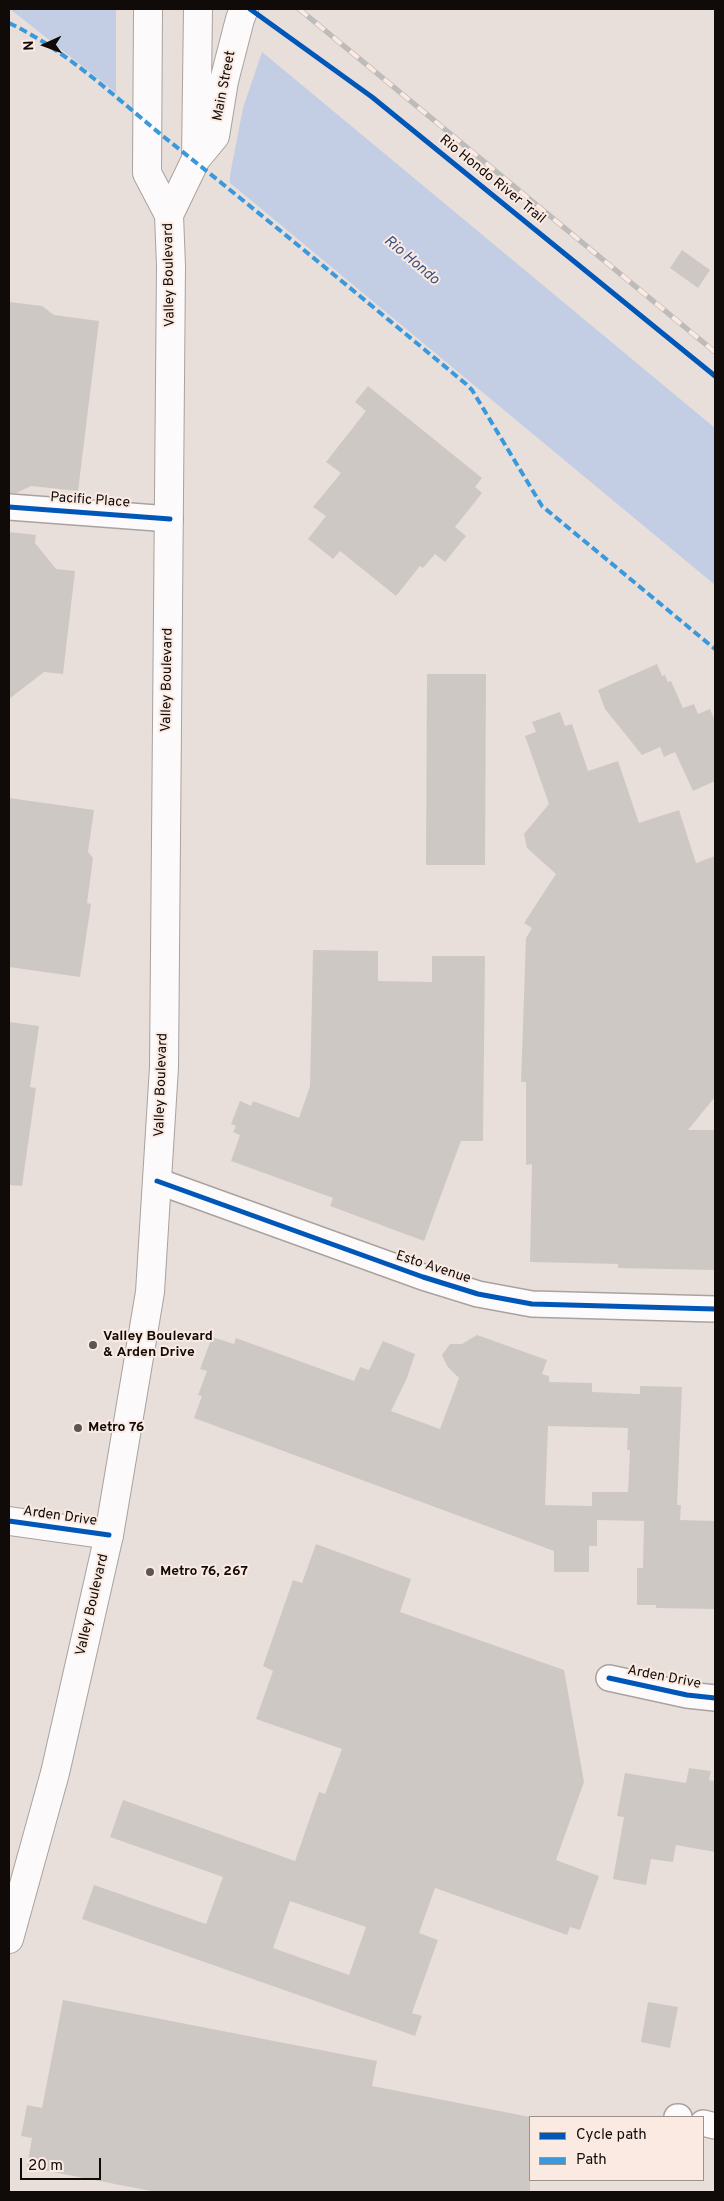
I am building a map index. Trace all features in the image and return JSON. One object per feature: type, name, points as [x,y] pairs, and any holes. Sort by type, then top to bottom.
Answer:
[{"type":"main road","name":"Valley Boulevard","points":[[9,1937],[55,1773],[109,1535],[150,1292],[164,1067],[171,266],[169,215],[147,173],[148,9]]},
{"type":"main road","name":"Valley Boulevard","points":[[169,215],[196,159],[198,9]]},
{"type":"main road","name":"Main Street","points":[[196,159],[215,136],[224,81],[244,9]]},
{"type":"main road","name":"Arden Drive","points":[[9,1521],[109,1535]]},
{"type":"street","name":"Pacific Place","points":[[9,507],[170,519]]},
{"type":"street","name":"Esto Avenue","points":[[157,1180],[413,1274],[478,1294],[532,1304],[715,1309]]},
{"type":"street","name":"Arden Drive","points":[[609,1678],[687,1695],[715,1698]]},
{"type":"water","name":"Rio Hondo","points":[[10,9],[209,9],[267,56],[715,428],[715,585],[235,187]]},
{"type":"pier","points":[[116,9],[213,9],[263,49],[243,108],[230,175],[230,186],[116,96]]},
{"type":"building","points":[[682,250],[710,270],[698,288],[670,268]]},
{"type":"building","points":[[9,302],[42,306],[54,315],[99,321],[78,491],[31,486],[16,493],[9,493]]},
{"type":"building","points":[[368,386],[482,478],[475,487],[482,493],[455,527],[466,536],[445,562],[435,554],[423,568],[420,566],[396,596],[340,551],[333,559],[308,539],[326,516],[313,507],[341,473],[326,462],[366,411],[355,402]]},
{"type":"building","points":[[9,532],[36,535],[35,543],[56,569],[75,571],[63,674],[44,672],[9,699]]},
{"type":"building","points":[[657,664],[662,676],[665,675],[668,682],[671,681],[683,708],[694,704],[698,714],[710,709],[715,721],[715,781],[693,791],[675,752],[664,757],[660,747],[642,755],[605,709],[598,690]]},
{"type":"building","points":[[427,674],[486,674],[485,865],[426,865]]},
{"type":"building","points":[[560,712],[565,726],[572,724],[588,771],[618,761],[639,823],[679,810],[696,863],[715,856],[715,1097],[688,1130],[715,1130],[715,1270],[618,1268],[618,1264],[530,1262],[532,1164],[526,1165],[526,1082],[521,1082],[526,938],[532,928],[524,923],[556,874],[527,848],[524,834],[549,804],[525,736],[536,732],[532,722]]},
{"type":"building","points":[[9,798],[94,810],[88,852],[93,858],[87,903],[91,904],[80,977],[9,967]]},
{"type":"building","points":[[313,950],[378,951],[378,981],[432,982],[432,956],[485,956],[483,1141],[461,1141],[424,1241],[330,1206],[333,1198],[231,1161],[240,1135],[233,1132],[236,1126],[231,1124],[240,1101],[251,1106],[253,1101],[299,1118],[310,1086]]},
{"type":"building","points":[[9,1022],[39,1026],[30,1087],[36,1088],[22,1186],[9,1185]]},
{"type":"building","points":[[477,1335],[547,1360],[542,1374],[549,1376],[549,1382],[592,1383],[592,1392],[640,1394],[640,1386],[682,1387],[677,1505],[681,1505],[680,1520],[715,1521],[715,1609],[656,1608],[656,1605],[637,1605],[637,1568],[643,1568],[644,1521],[597,1520],[597,1546],[589,1546],[589,1572],[554,1572],[554,1551],[194,1418],[202,1396],[198,1395],[207,1371],[200,1369],[212,1337],[234,1344],[236,1338],[354,1381],[360,1367],[369,1370],[383,1341],[415,1354],[407,1378],[391,1411],[440,1429],[459,1378],[447,1366],[442,1355],[450,1344],[462,1344]],"holes":[[[548,1426],[628,1428],[627,1450],[630,1450],[628,1492],[592,1492],[592,1506],[545,1505]]]},
{"type":"building","points":[[316,1544],[411,1579],[400,1612],[564,1670],[584,1782],[556,1860],[599,1876],[580,1930],[570,1927],[567,1935],[435,1888],[419,1933],[438,1940],[412,2013],[422,2016],[415,2036],[82,1919],[94,1885],[206,1924],[223,1877],[110,1837],[123,1800],[295,1861],[319,1792],[325,1794],[342,1749],[256,1719],[273,1671],[263,1666],[293,1580],[302,1583]],"holes":[[[290,1901],[366,1927],[349,1975],[273,1948]]]},
{"type":"building","points":[[689,1768],[711,1771],[709,1780],[715,1781],[715,1852],[676,1845],[673,1862],[651,1859],[646,1885],[613,1879],[624,1817],[617,1816],[625,1773],[686,1783]]},
{"type":"building","points":[[63,2000],[377,2061],[372,2086],[529,2117],[530,2192],[156,2192],[27,2167],[32,2138],[21,2136],[27,2105],[42,2108]]},
{"type":"building","points":[[648,2002],[678,2007],[670,2048],[641,2042]]},
{"type":"railway","points":[[299,9],[715,352]]},
{"type":"marked path","points":[[9,23],[30,34],[90,75],[466,384],[472,390],[542,506],[715,649]]},
{"type":"cycle path","name":"Rio Hondo River Trail","points":[[250,9],[372,97],[715,376]]},
{"type":"cycle path","points":[[9,507],[170,519]]},
{"type":"cycle path","points":[[157,1181],[423,1277],[478,1294],[532,1304],[715,1309]]},
{"type":"cycle path","points":[[9,1521],[109,1535]]},
{"type":"cycle path","points":[[609,1678],[687,1695],[715,1698]]},
{"type":"place","name":"Valley Boulevard & Arden Drive","points":[[93,1345]]},
{"type":"place","name":"Metro 76","points":[[78,1428]]},
{"type":"place","name":"Metro 76, 267","points":[[150,1572]]}]
